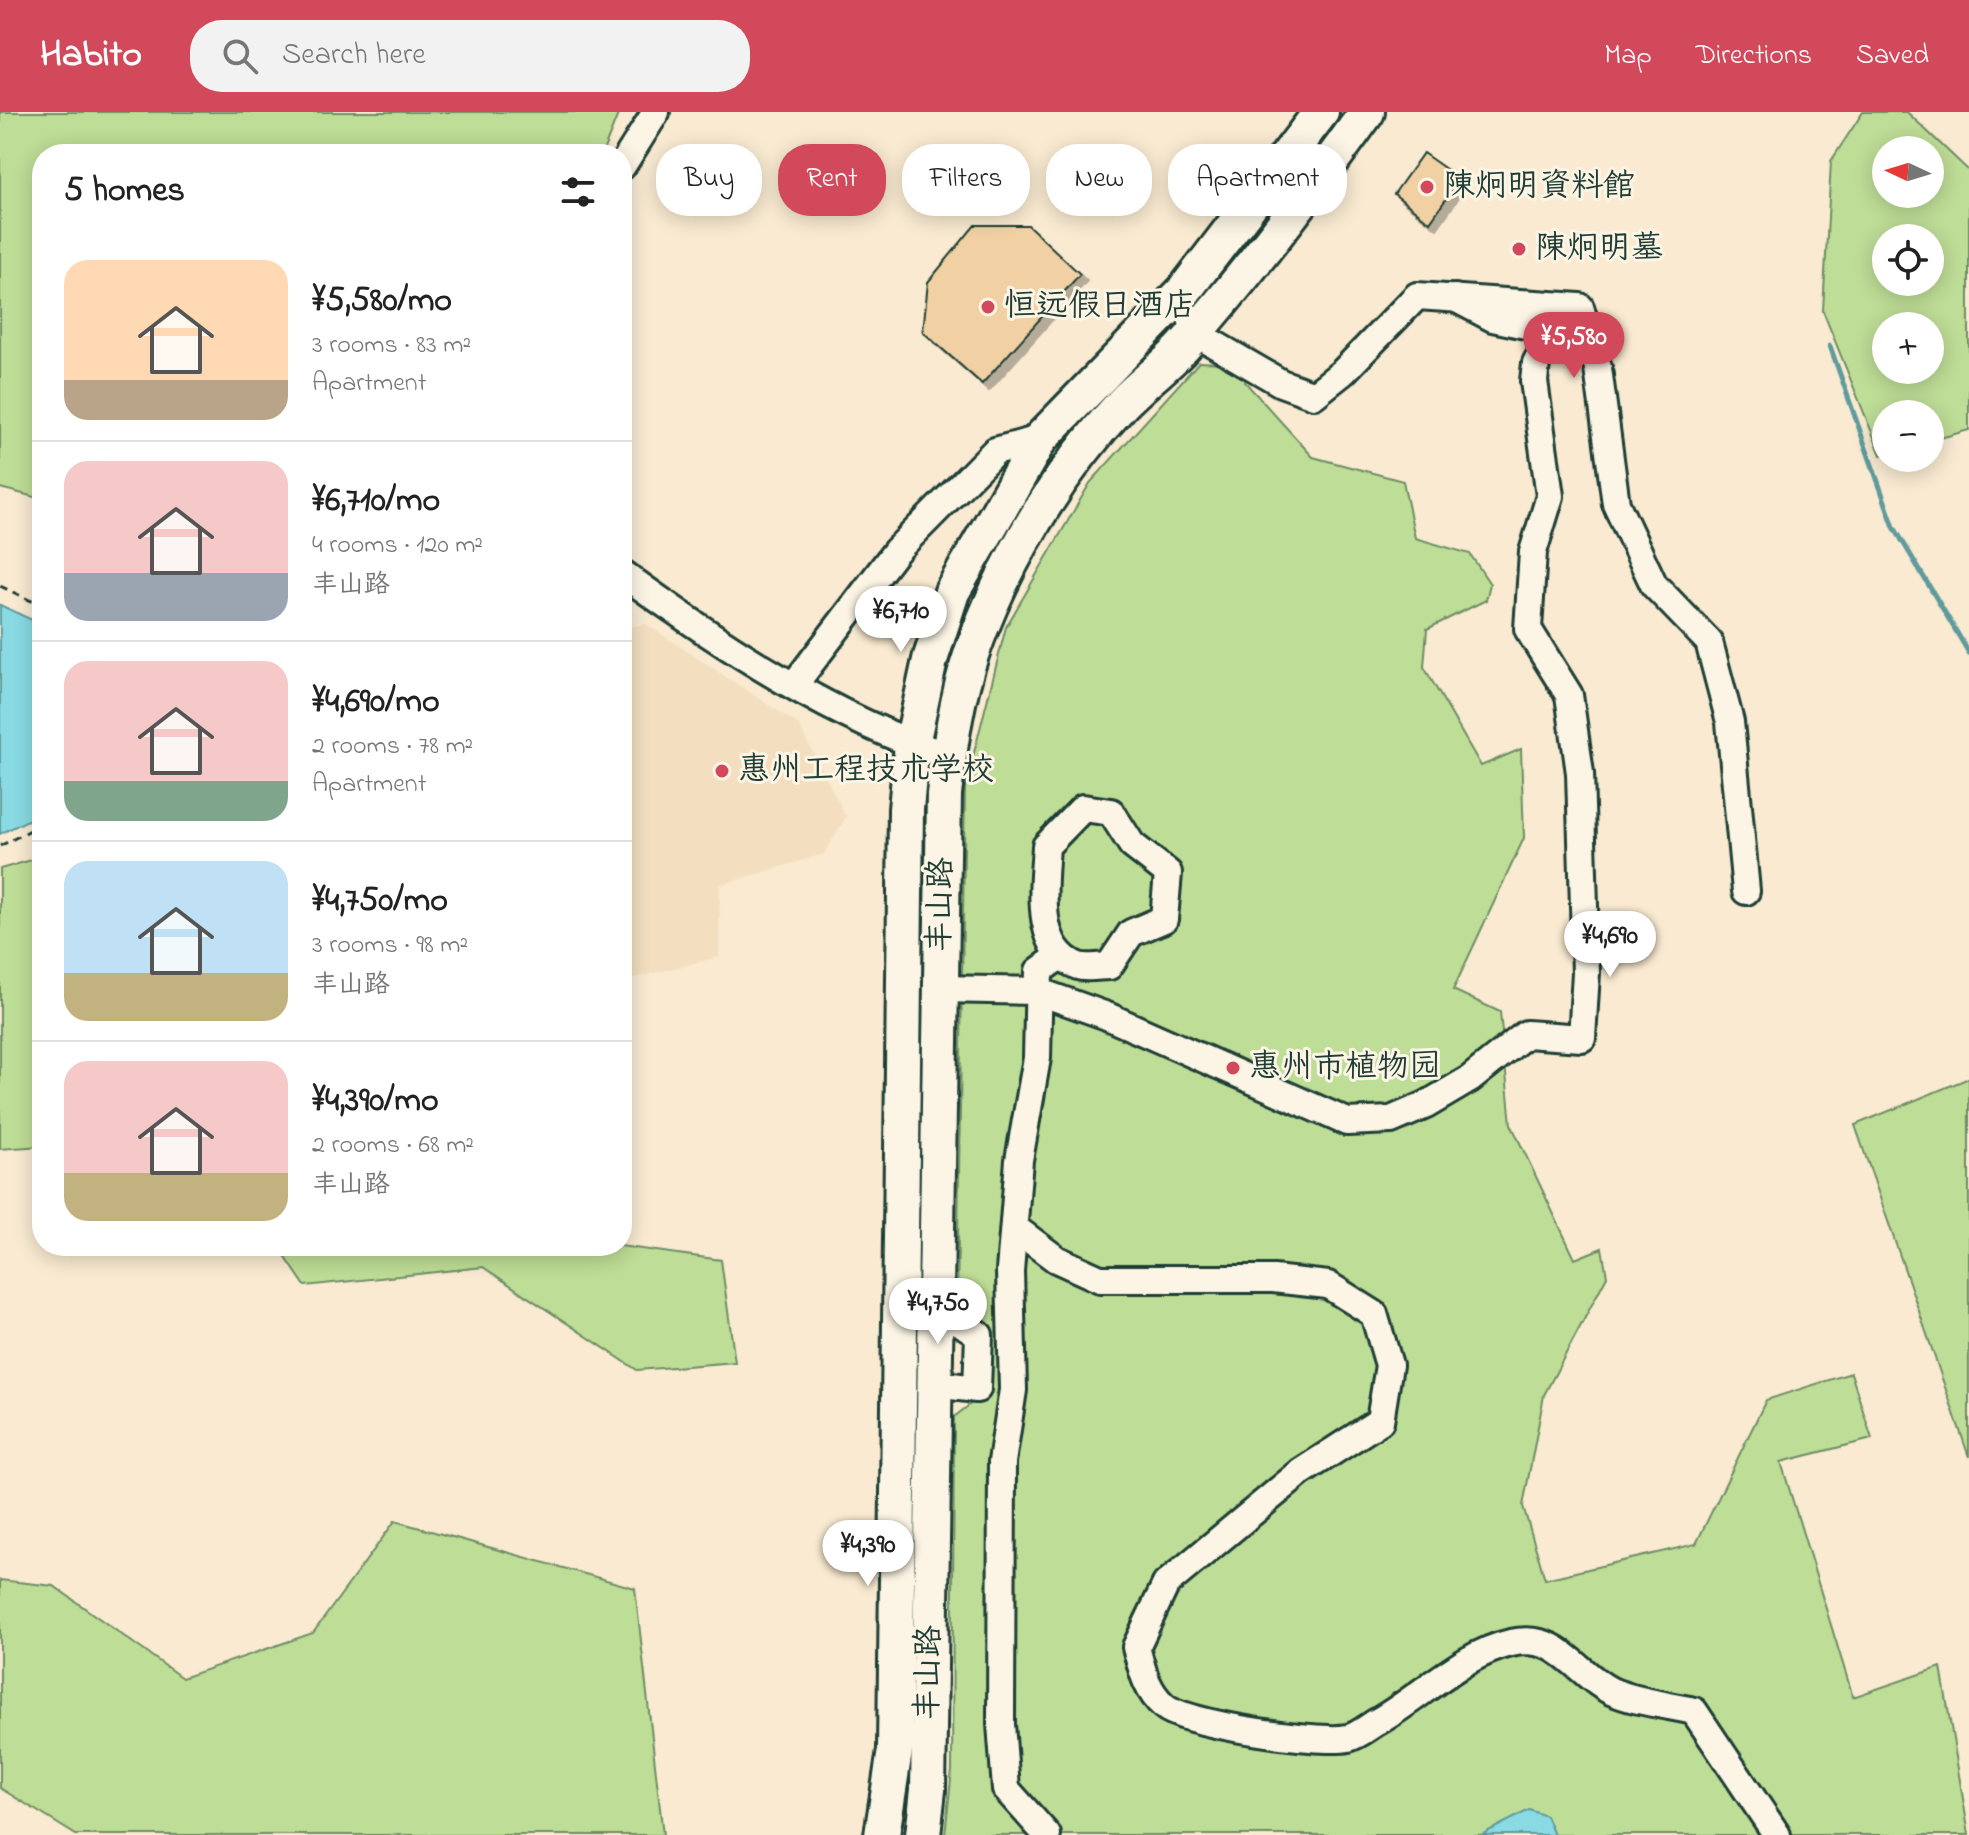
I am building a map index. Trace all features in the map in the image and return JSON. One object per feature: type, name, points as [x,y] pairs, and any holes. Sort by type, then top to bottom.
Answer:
[{"type":"main road","name":"丰山路","points":[[882,1835],[895,1750],[906,809],[912,744],[930,660],[952,592],[1040,439],[1184,291],[1321,112]]},
{"type":"main road","name":"丰山路","points":[[923,1835],[928,1790],[944,794],[952,729],[972,653],[1003,579],[1060,480],[1122,404],[1195,333],[1283,229],[1367,112]]},
{"type":"main road","points":[[899,1346],[934,1384]]},
{"type":"street","points":[[632,150],[656,112]]},
{"type":"street","points":[[1184,291],[1195,333],[1281,383],[1314,395],[1343,372],[1417,296],[1580,307],[1598,368],[1616,504],[1654,585],[1709,642],[1730,722],[1746,891]]},
{"type":"street","points":[[941,989],[1037,991],[1107,1016],[1347,1122],[1391,1120],[1426,1105],[1470,1079],[1526,1034],[1582,1038],[1586,973],[1580,773],[1569,695],[1528,629],[1533,552],[1550,496],[1534,381],[1536,363],[1549,340],[1544,329],[1493,318],[1455,298]]},
{"type":"street","points":[[794,685],[896,551],[995,451],[1040,439]]},
{"type":"street","points":[[632,580],[794,685],[912,744],[949,756]]},
{"type":"street","points":[[1083,808],[1111,812],[1132,845],[1168,873],[1164,919],[1131,933],[1109,966],[1080,967],[1061,955],[1047,933],[1043,891],[1046,846],[1083,808]]},
{"type":"street","points":[[1047,1835],[1006,1789],[1001,1724],[1002,1462],[1013,1390],[1009,1315],[1019,1160],[1037,1058],[1039,971],[1061,955]]},
{"type":"street","points":[[1016,1229],[1056,1259],[1100,1279],[1273,1279],[1328,1285],[1374,1314],[1389,1365],[1380,1421],[1301,1472],[1166,1584],[1136,1647],[1147,1685],[1165,1708],[1218,1726],[1303,1737],[1349,1738],[1407,1706],[1467,1661],[1511,1643],[1541,1643],[1571,1657],[1610,1690],[1694,1711],[1777,1835]]},
{"type":"path","points":[[0,586],[32,601]]},
{"type":"path","points":[[0,846],[32,829]]},
{"type":"shaded area","name":"惠州工程技术学校","points":[[646,624],[799,725],[846,817],[824,854],[720,885],[719,957],[632,979],[632,626]]},
{"type":"green space","points":[[0,112],[619,112],[606,144],[32,144],[32,496],[0,488]]},
{"type":"green space","points":[[1863,112],[1907,112],[1932,136],[1872,136],[1872,208],[1944,208],[1944,147],[1969,171],[1969,430],[1944,437],[1944,400],[1872,400],[1872,433],[1823,311],[1831,161]]},
{"type":"green space","name":"惠州市植物园","points":[[1199,362],[1251,364],[1245,382],[1313,457],[1403,481],[1415,538],[1470,554],[1490,584],[1486,600],[1427,629],[1424,667],[1481,766],[1521,749],[1524,838],[1453,990],[1500,1012],[1511,1124],[1575,1259],[1602,1248],[1607,1276],[1544,1395],[1523,1506],[1545,1579],[1696,1544],[1766,1400],[1851,1373],[1872,1439],[1781,1462],[1853,1697],[1941,1667],[1969,1835],[945,1835],[952,1770],[954,1417],[986,1392],[990,1325],[957,1301],[965,788],[1006,627],[1090,483]]},
{"type":"green space","points":[[32,860],[32,1147],[0,1149],[0,869]]},
{"type":"green space","points":[[1969,1078],[1969,1457],[1855,1125]]},
{"type":"green space","points":[[632,1248],[721,1260],[735,1362],[637,1370],[483,1267],[305,1286],[285,1256],[632,1256]]},
{"type":"green space","points":[[395,1521],[635,1588],[663,1835],[76,1835],[0,1788],[0,1580],[54,1586],[182,1678],[313,1633]]},
{"type":"water","points":[[0,605],[32,620],[32,818],[0,834]]},
{"type":"water","points":[[1529,1810],[1546,1816],[1554,1835],[1481,1835]]},
{"type":"building","name":"陳炯明資料館","points":[[1423,153],[1460,179],[1430,222],[1394,194]]},
{"type":"building","name":"恒远假日酒店","points":[[975,225],[1028,225],[1080,274],[982,384],[923,332],[928,282]]},
{"type":"waterway","points":[[1830,346],[1894,527],[1969,653]]},
{"type":"place","name":"陳炯明資料館","points":[[1427,187]]},
{"type":"place","name":"陳炯明墓","points":[[1519,249]]},
{"type":"place","name":"恒远假日酒店","points":[[988,307]]},
{"type":"place","name":"惠州工程技术学校","points":[[722,771]]},
{"type":"place","name":"惠州市植物园","points":[[1233,1068]]}]
